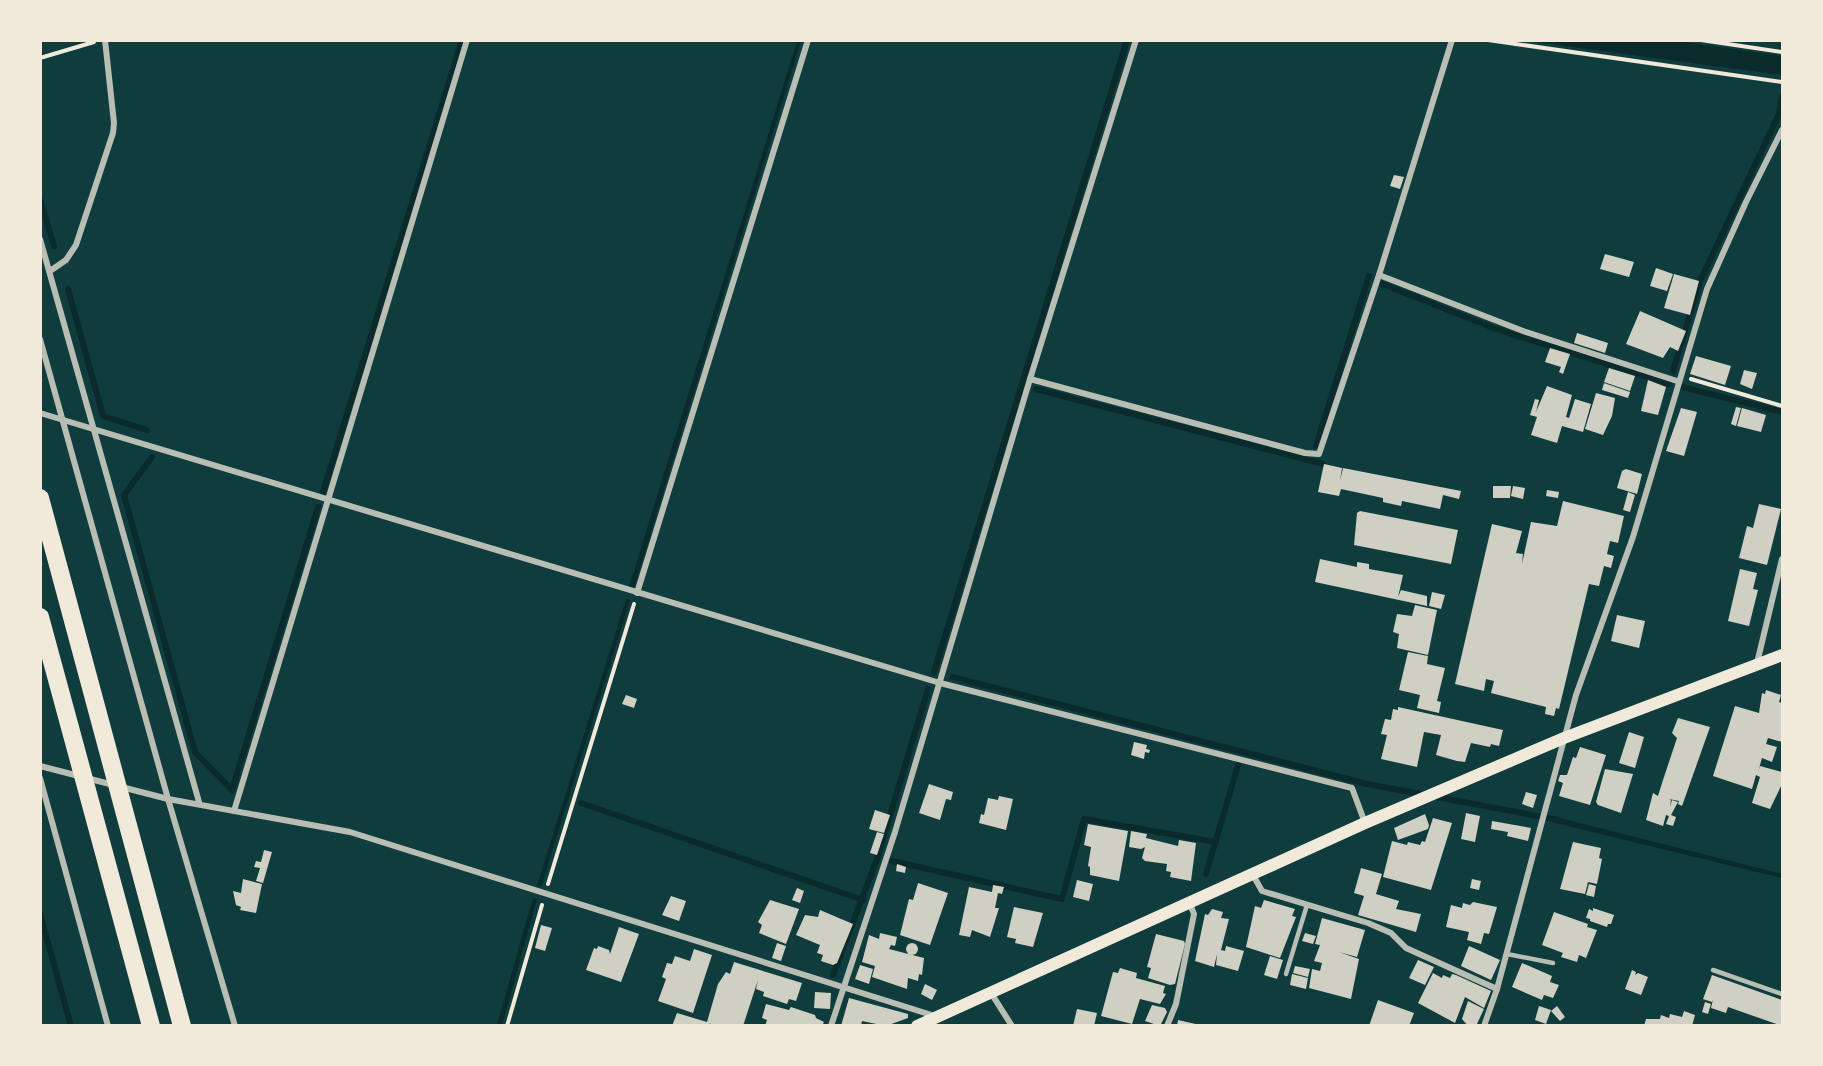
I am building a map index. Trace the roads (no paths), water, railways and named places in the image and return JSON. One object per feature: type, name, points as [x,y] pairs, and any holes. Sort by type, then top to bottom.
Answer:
[{"type":"highway","points":[[40,498],[182,1026]]},
{"type":"highway","points":[[40,617],[151,1026]]},
{"type":"main road","points":[[917,1026],[1365,823],[1564,738],[1782,655]]},
{"type":"street","points":[[50,271],[66,260],[76,245],[113,133],[114,123],[105,40]]},
{"type":"street","points":[[234,811],[467,40]]},
{"type":"street","points":[[637,594],[808,40]]},
{"type":"street","points":[[831,1026],[895,832],[1030,379],[1136,40]]},
{"type":"street","points":[[1030,379],[1305,453],[1319,454],[1379,275],[1452,40]]},
{"type":"street","points":[[1485,1026],[1507,954],[1576,695],[1633,537],[1678,379],[1707,289],[1746,202],[1782,130]]},
{"type":"street","points":[[40,239],[199,802]]},
{"type":"street","points":[[1379,275],[1523,331],[1678,379]]},
{"type":"street","points":[[40,339],[168,799],[235,1026]]},
{"type":"street","points":[[40,413],[637,594],[940,683],[1352,788],[1365,823]]},
{"type":"street","points":[[1756,665],[1782,559]]},
{"type":"street","points":[[40,766],[168,799],[199,802],[234,811],[309,822],[350,832],[936,1016]]},
{"type":"street","points":[[40,778],[108,1026]]},
{"type":"street","points":[[1253,875],[1262,891],[1368,922],[1391,933],[1406,948],[1497,989]]},
{"type":"street","points":[[1167,1026],[1176,1004],[1194,914],[1190,904]]},
{"type":"street","points":[[990,992],[1012,1026]]},
{"type":"lane","points":[[1286,974],[1307,905]]},
{"type":"lane","points":[[1507,954],[1552,963]]},
{"type":"lane","points":[[1713,970],[1782,994]]},
{"type":"water","points":[[1672,40],[1782,56],[1782,75],[1528,41]]},
{"type":"water","points":[[797,41],[801,41],[634,588],[629,587]]},
{"type":"water","points":[[626,599],[630,600],[541,887],[537,886]]},
{"type":"water","points":[[1552,816],[1782,874],[1782,878],[1551,822]]},
{"type":"water","points":[[533,898],[537,899],[502,1025],[497,1025]]},
{"type":"waterway","points":[[323,492],[462,40]]},
{"type":"waterway","points":[[934,672],[1127,40]]},
{"type":"waterway","points":[[1673,371],[1700,281],[1779,114],[1782,97]]},
{"type":"waterway","points":[[40,199],[54,246]]},
{"type":"waterway","points":[[1316,446],[1369,276]]},
{"type":"waterway","points":[[1380,283],[1496,329],[1669,384]]},
{"type":"waterway","points":[[68,289],[103,416],[147,430]]},
{"type":"waterway","points":[[1683,387],[1782,412]]},
{"type":"waterway","points":[[1036,389],[1323,464]]},
{"type":"waterway","points":[[152,457],[124,495],[195,752],[232,790],[318,507]]},
{"type":"waterway","points":[[953,677],[1367,784],[1559,820]]},
{"type":"waterway","points":[[833,975],[877,859],[928,689]]},
{"type":"waterway","points":[[1206,874],[1238,765]]},
{"type":"waterway","points":[[581,803],[863,900]]},
{"type":"waterway","points":[[892,861],[1062,899],[1084,819],[1216,842]]},
{"type":"waterway","points":[[40,914],[71,1026]]}]
